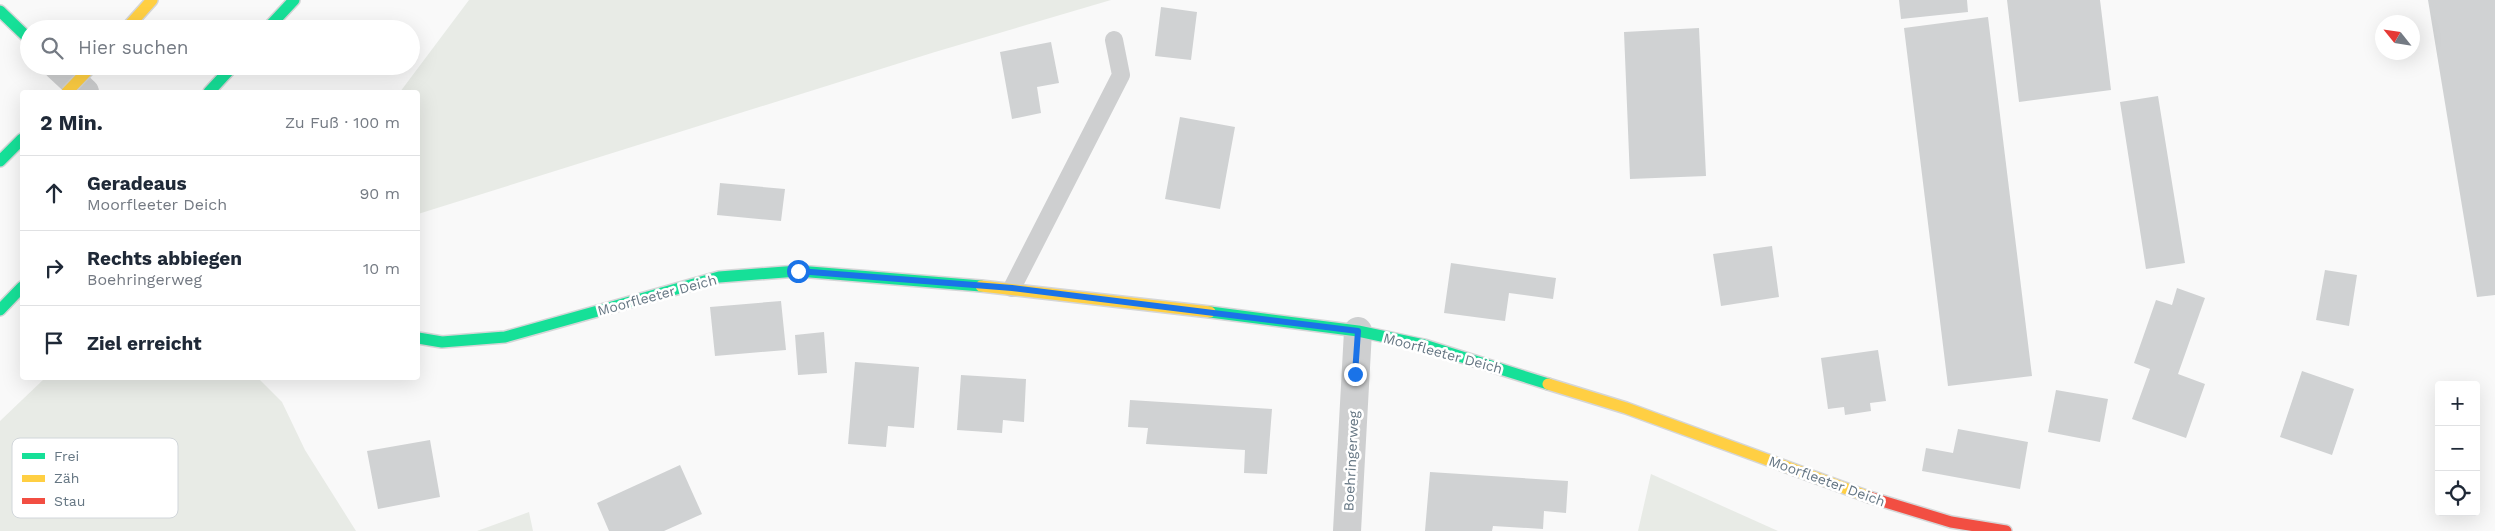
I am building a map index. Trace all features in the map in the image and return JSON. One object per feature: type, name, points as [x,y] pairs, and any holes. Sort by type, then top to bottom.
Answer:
[{"type":"main road","points":[[134,20],[152,0]]},
{"type":"main road","points":[[275,20],[294,0]]},
{"type":"main road","points":[[0,11],[20,30]]},
{"type":"main road","points":[[69,90],[83,75]]},
{"type":"main road","points":[[212,90],[225,75]]},
{"type":"main road","points":[[0,161],[20,141]]},
{"type":"main road","name":"Moorfleeter Deich","points":[[420,338],[442,342],[505,337],[719,277],[798,271],[1012,288],[1358,331],[1424,345],[1626,408],[1895,506],[1951,522],[2006,531]]},
{"type":"main road","points":[[0,310],[20,289]]},
{"type":"street","points":[[67,75],[83,90]]},
{"type":"street","name":"Boehringerweg","points":[[1347,531],[1358,331]]},
{"type":"lane","points":[[1012,288],[1121,75],[1114,40]]},
{"type":"shaded area","points":[[469,0],[1111,0],[935,52],[420,213],[420,90],[402,90],[413,75],[420,75],[420,65]]},
{"type":"shaded area","points":[[43,380],[260,380],[282,402],[305,450],[356,531],[0,531],[0,421]]},
{"type":"shaded area","points":[[1651,474],[1778,531],[1638,531]]},
{"type":"shaded area","points":[[529,512],[533,531],[477,531]]},
{"type":"building","points":[[1899,0],[1967,0],[1968,12],[1901,19]]},
{"type":"building","points":[[2007,0],[2100,0],[2111,90],[2019,102]]},
{"type":"building","points":[[2428,0],[2495,0],[2495,295],[2477,297]]},
{"type":"building","points":[[1161,7],[1197,12],[1191,60],[1155,56]]},
{"type":"building","points":[[1988,17],[2032,376],[1948,386],[1904,28]]},
{"type":"building","points":[[1699,28],[1706,176],[1630,179],[1624,32]]},
{"type":"building","points":[[1051,42],[1059,83],[1037,87],[1041,113],[1012,119],[1000,52]]},
{"type":"building","points":[[2158,96],[2185,263],[2146,269],[2120,102]]},
{"type":"building","points":[[1180,117],[1235,127],[1220,209],[1165,199]]},
{"type":"building","points":[[720,183],[785,189],[781,221],[717,215]]},
{"type":"building","points":[[1772,246],[1779,297],[1721,306],[1713,254]]},
{"type":"building","points":[[1451,263],[1556,278],[1553,299],[1509,293],[1505,321],[1444,313]]},
{"type":"building","points":[[2325,270],[2357,275],[2349,326],[2316,320]]},
{"type":"building","points":[[2177,288],[2205,298],[2178,374],[2205,384],[2186,438],[2132,419],[2150,369],[2134,363],[2156,300],[2172,305]]},
{"type":"building","points":[[781,301],[786,350],[715,356],[710,307]]},
{"type":"building","points":[[824,332],[827,373],[798,375],[795,335]]},
{"type":"building","points":[[1878,350],[1886,401],[1870,403],[1871,411],[1845,415],[1844,407],[1828,409],[1821,358]]},
{"type":"building","points":[[855,362],[919,367],[914,428],[888,426],[886,447],[848,444]]},
{"type":"building","points":[[2302,371],[2354,389],[2332,455],[2280,437]]},
{"type":"building","points":[[961,375],[1026,379],[1024,422],[1003,420],[1002,433],[957,430]]},
{"type":"building","points":[[2056,390],[2108,399],[2100,442],[2048,432]]},
{"type":"building","points":[[1130,400],[1272,409],[1267,474],[1244,473],[1245,450],[1146,444],[1148,428],[1128,427]]},
{"type":"building","points":[[1958,429],[2028,442],[2020,489],[1922,471],[1926,448],[1953,453]]},
{"type":"building","points":[[430,440],[440,497],[378,509],[367,451]]},
{"type":"building","points":[[680,465],[702,514],[664,531],[609,531],[597,503]]},
{"type":"building","points":[[1430,472],[1568,481],[1566,513],[1544,511],[1543,529],[1493,526],[1492,531],[1425,531]]},
{"type":"traffic: fast","points":[[275,20],[294,0]]},
{"type":"traffic: fast","points":[[0,11],[20,30]]},
{"type":"traffic: fast","points":[[211,90],[225,75]]},
{"type":"traffic: fast","points":[[0,161],[20,141]]},
{"type":"traffic: fast","points":[[420,338],[442,342],[505,337],[719,277],[798,271],[981,286]]},
{"type":"traffic: fast","points":[[0,310],[20,289]]},
{"type":"traffic: fast","points":[[1210,312],[1358,331],[1424,345],[1548,384]]},
{"type":"traffic: slow","points":[[134,20],[152,0]]},
{"type":"traffic: slow","points":[[69,90],[83,75]]},
{"type":"traffic: slow","points":[[981,286],[1210,312]]},
{"type":"traffic: slow","points":[[1548,384],[1626,408],[1869,497]]},
{"type":"traffic: jam","points":[[1869,497],[1951,522],[2006,531]]},
{"type":"route","points":[[798,271],[1012,288],[1105,298],[1358,331],[1355,374]]}]
